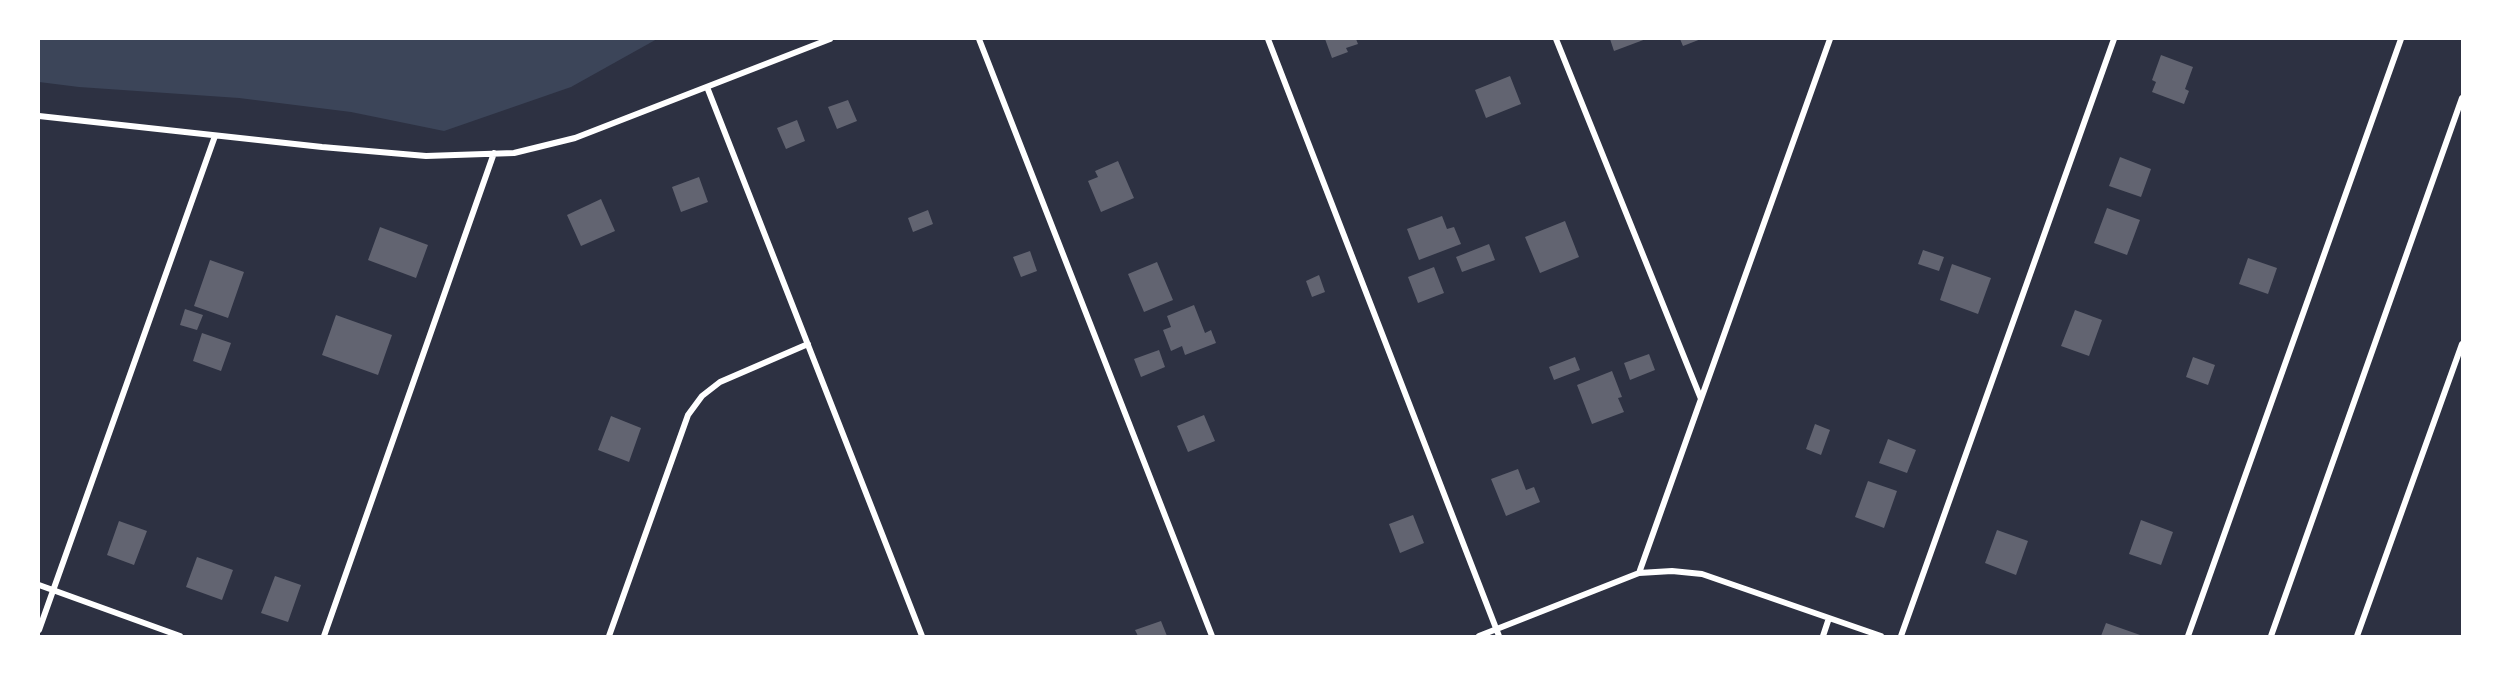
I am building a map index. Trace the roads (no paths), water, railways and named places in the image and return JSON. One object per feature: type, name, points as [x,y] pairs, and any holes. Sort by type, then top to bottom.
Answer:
[{"type":"street","points":[[39,116],[426,156],[514,153],[575,138],[830,39]]},
{"type":"street","points":[[979,39],[1212,636]]},
{"type":"street","points":[[1268,39],[1498,633]]},
{"type":"street","points":[[1556,39],[1701,399]]},
{"type":"street","points":[[1639,573],[1830,39]]},
{"type":"street","points":[[1901,636],[2114,39]]},
{"type":"street","points":[[2188,636],[2401,39]]},
{"type":"street","points":[[707,87],[922,636]]},
{"type":"street","points":[[2271,636],[2462,98]]},
{"type":"street","points":[[39,630],[215,136]]},
{"type":"street","points":[[324,636],[494,153]]},
{"type":"street","points":[[609,636],[688,415],[702,396],[720,382],[808,344]]},
{"type":"street","points":[[2357,636],[2462,344]]},
{"type":"street","points":[[1479,636],[1498,633],[1639,573],[1672,571],[1702,574],[1881,636]]},
{"type":"street","points":[[39,585],[180,636]]},
{"type":"street","points":[[1823,636],[1829,618]]}]
